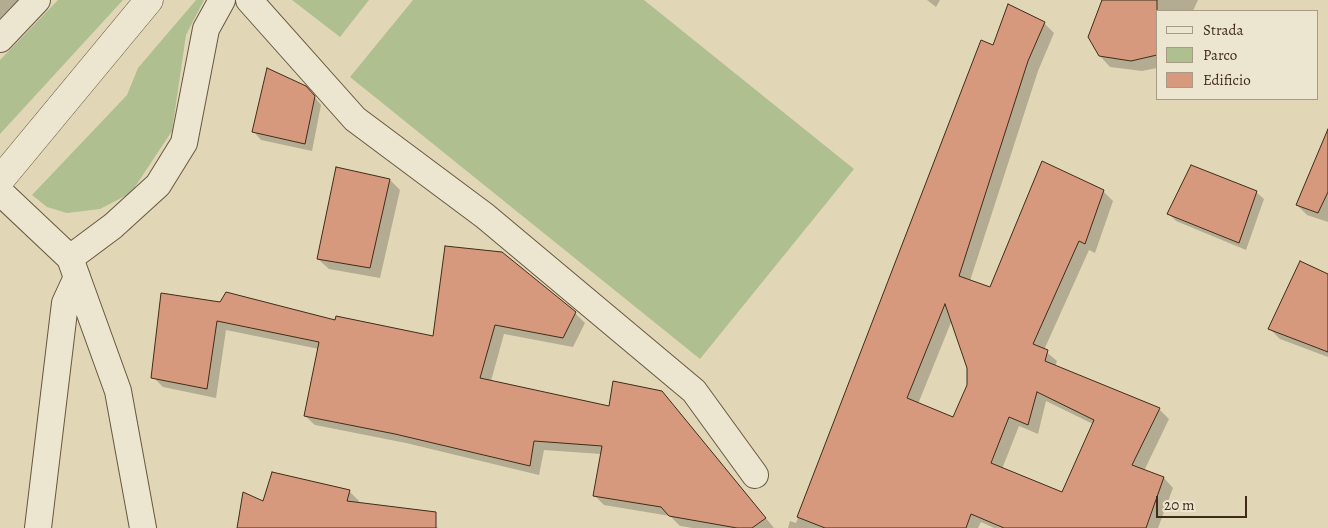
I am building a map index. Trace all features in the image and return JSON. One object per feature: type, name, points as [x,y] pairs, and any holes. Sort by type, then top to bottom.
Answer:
[{"type":"street","points":[[0,39],[37,0]]},
{"type":"street","points":[[0,180],[149,0]]},
{"type":"street","points":[[38,528],[64,303],[73,268],[113,226],[158,185],[184,143],[206,29],[222,0]]},
{"type":"street","points":[[248,0],[355,119],[485,216],[694,391],[755,475]]},
{"type":"street","points":[[0,192],[40,228],[73,268],[118,391],[143,528]]},
{"type":"green space","points":[[58,0],[123,0],[0,134],[0,60]]},
{"type":"green space","points":[[196,0],[204,0],[186,35],[172,131],[131,193],[100,209],[67,213],[47,207],[32,195],[127,95],[138,68]]},
{"type":"green space","points":[[292,0],[369,0],[340,37]]},
{"type":"green space","points":[[413,0],[644,0],[854,169],[700,359],[350,77]]},
{"type":"building","points":[[1102,0],[1157,0],[1156,55],[1131,61],[1099,56],[1088,37]]},
{"type":"building","points":[[1008,4],[1045,22],[1028,61],[959,276],[990,287],[1042,161],[1104,190],[1085,244],[1079,241],[1033,344],[1048,350],[1045,361],[1160,408],[1132,465],[1164,477],[1146,528],[1004,528],[971,514],[966,528],[825,528],[797,517],[981,40],[993,45]],"holes":[[[945,304],[967,368],[967,385],[953,417],[907,398]],[[1037,392],[1094,420],[1062,492],[991,463],[1009,417],[1028,425]]]},
{"type":"building","points":[[267,68],[306,86],[315,96],[305,144],[252,132]]},
{"type":"building","points":[[1328,129],[1328,192],[1318,213],[1296,205]]},
{"type":"building","points":[[1191,165],[1257,191],[1239,243],[1167,214]]},
{"type":"building","points":[[336,167],[390,179],[370,268],[317,259]]},
{"type":"building","points":[[445,246],[502,252],[576,312],[563,338],[495,325],[480,378],[609,406],[613,381],[662,391],[766,518],[752,528],[737,528],[669,516],[661,507],[593,496],[602,446],[534,441],[530,466],[395,434],[304,416],[319,342],[217,321],[207,389],[151,378],[161,293],[220,302],[226,292],[335,320],[336,316],[433,336]]},
{"type":"building","points":[[1300,261],[1328,274],[1328,352],[1268,329]]},
{"type":"building","points":[[272,472],[350,490],[347,501],[436,512],[436,528],[237,528],[243,492],[263,501]]}]
